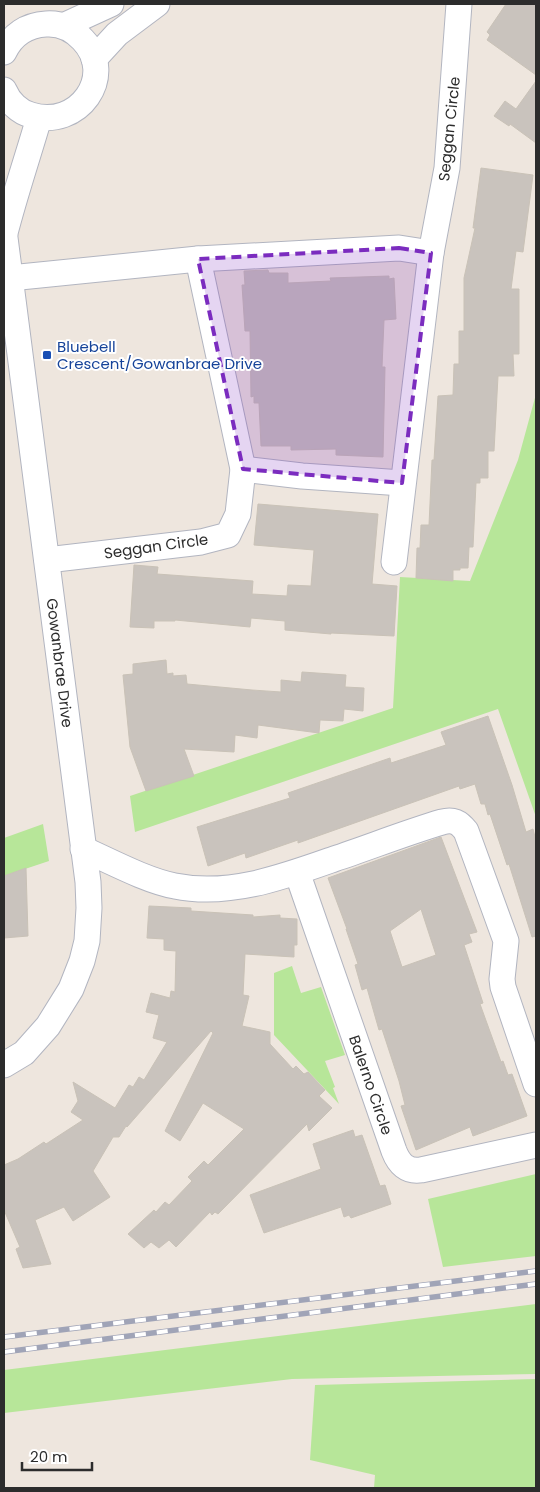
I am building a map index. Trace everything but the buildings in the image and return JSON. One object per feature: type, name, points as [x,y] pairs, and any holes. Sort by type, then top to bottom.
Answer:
[{"type":"street","points":[[63,26],[111,4]]},
{"type":"street","points":[[94,58],[117,34],[157,4]]},
{"type":"street","name":"Seggan Circle","points":[[394,562],[431,253],[446,168],[459,4]]},
{"type":"street","points":[[4,52],[15,35],[14,23],[63,26],[77,34],[87,44],[94,58],[95,72],[93,85],[87,98],[78,108],[66,115],[53,118],[39,118],[25,114],[4,97]]},
{"type":"street","name":"Gowanbrae Drive","points":[[4,1065],[24,1053],[48,1026],[71,989],[82,961],[89,908],[47,560],[4,231],[39,118]]},
{"type":"street","points":[[10,278],[198,259],[399,248],[431,253]]},
{"type":"street","name":"Seggan Circle","points":[[47,560],[201,542],[228,535],[238,514],[243,469],[198,259]]},
{"type":"street","points":[[243,469],[302,476],[402,483]]},
{"type":"street","points":[[83,849],[166,884],[188,888],[224,889],[297,872],[442,822],[454,821],[461,824],[468,836],[506,941],[502,979],[503,987],[536,1084]]},
{"type":"street","name":"Balerno Circle","points":[[297,872],[394,1151],[402,1164],[411,1170],[422,1170],[536,1145]]},
{"type":"highlighted area","points":[[399,248],[431,253],[402,483],[243,469],[198,259]]},
{"type":"green space","points":[[536,394],[536,817],[498,709],[135,832],[130,796],[393,708],[400,577],[470,581],[518,460]]},
{"type":"green space","points":[[43,824],[49,861],[4,876],[4,838]]},
{"type":"green space","points":[[292,966],[301,993],[321,987],[345,1055],[325,1061],[339,1104],[274,1035],[274,973]]},
{"type":"green space","points":[[536,1174],[536,1256],[443,1267],[428,1199]]},
{"type":"green space","points":[[536,1304],[536,1374],[292,1379],[4,1413],[4,1370]]},
{"type":"green space","points":[[536,1379],[536,1488],[374,1488],[375,1475],[310,1460],[315,1385]]},
{"type":"railway","points":[[4,1337],[536,1271]]},
{"type":"railway","points":[[4,1352],[536,1284]]},
{"type":"place","name":"Bluebell Crescent/Gowanbrae Drive","points":[[47,355]]}]
